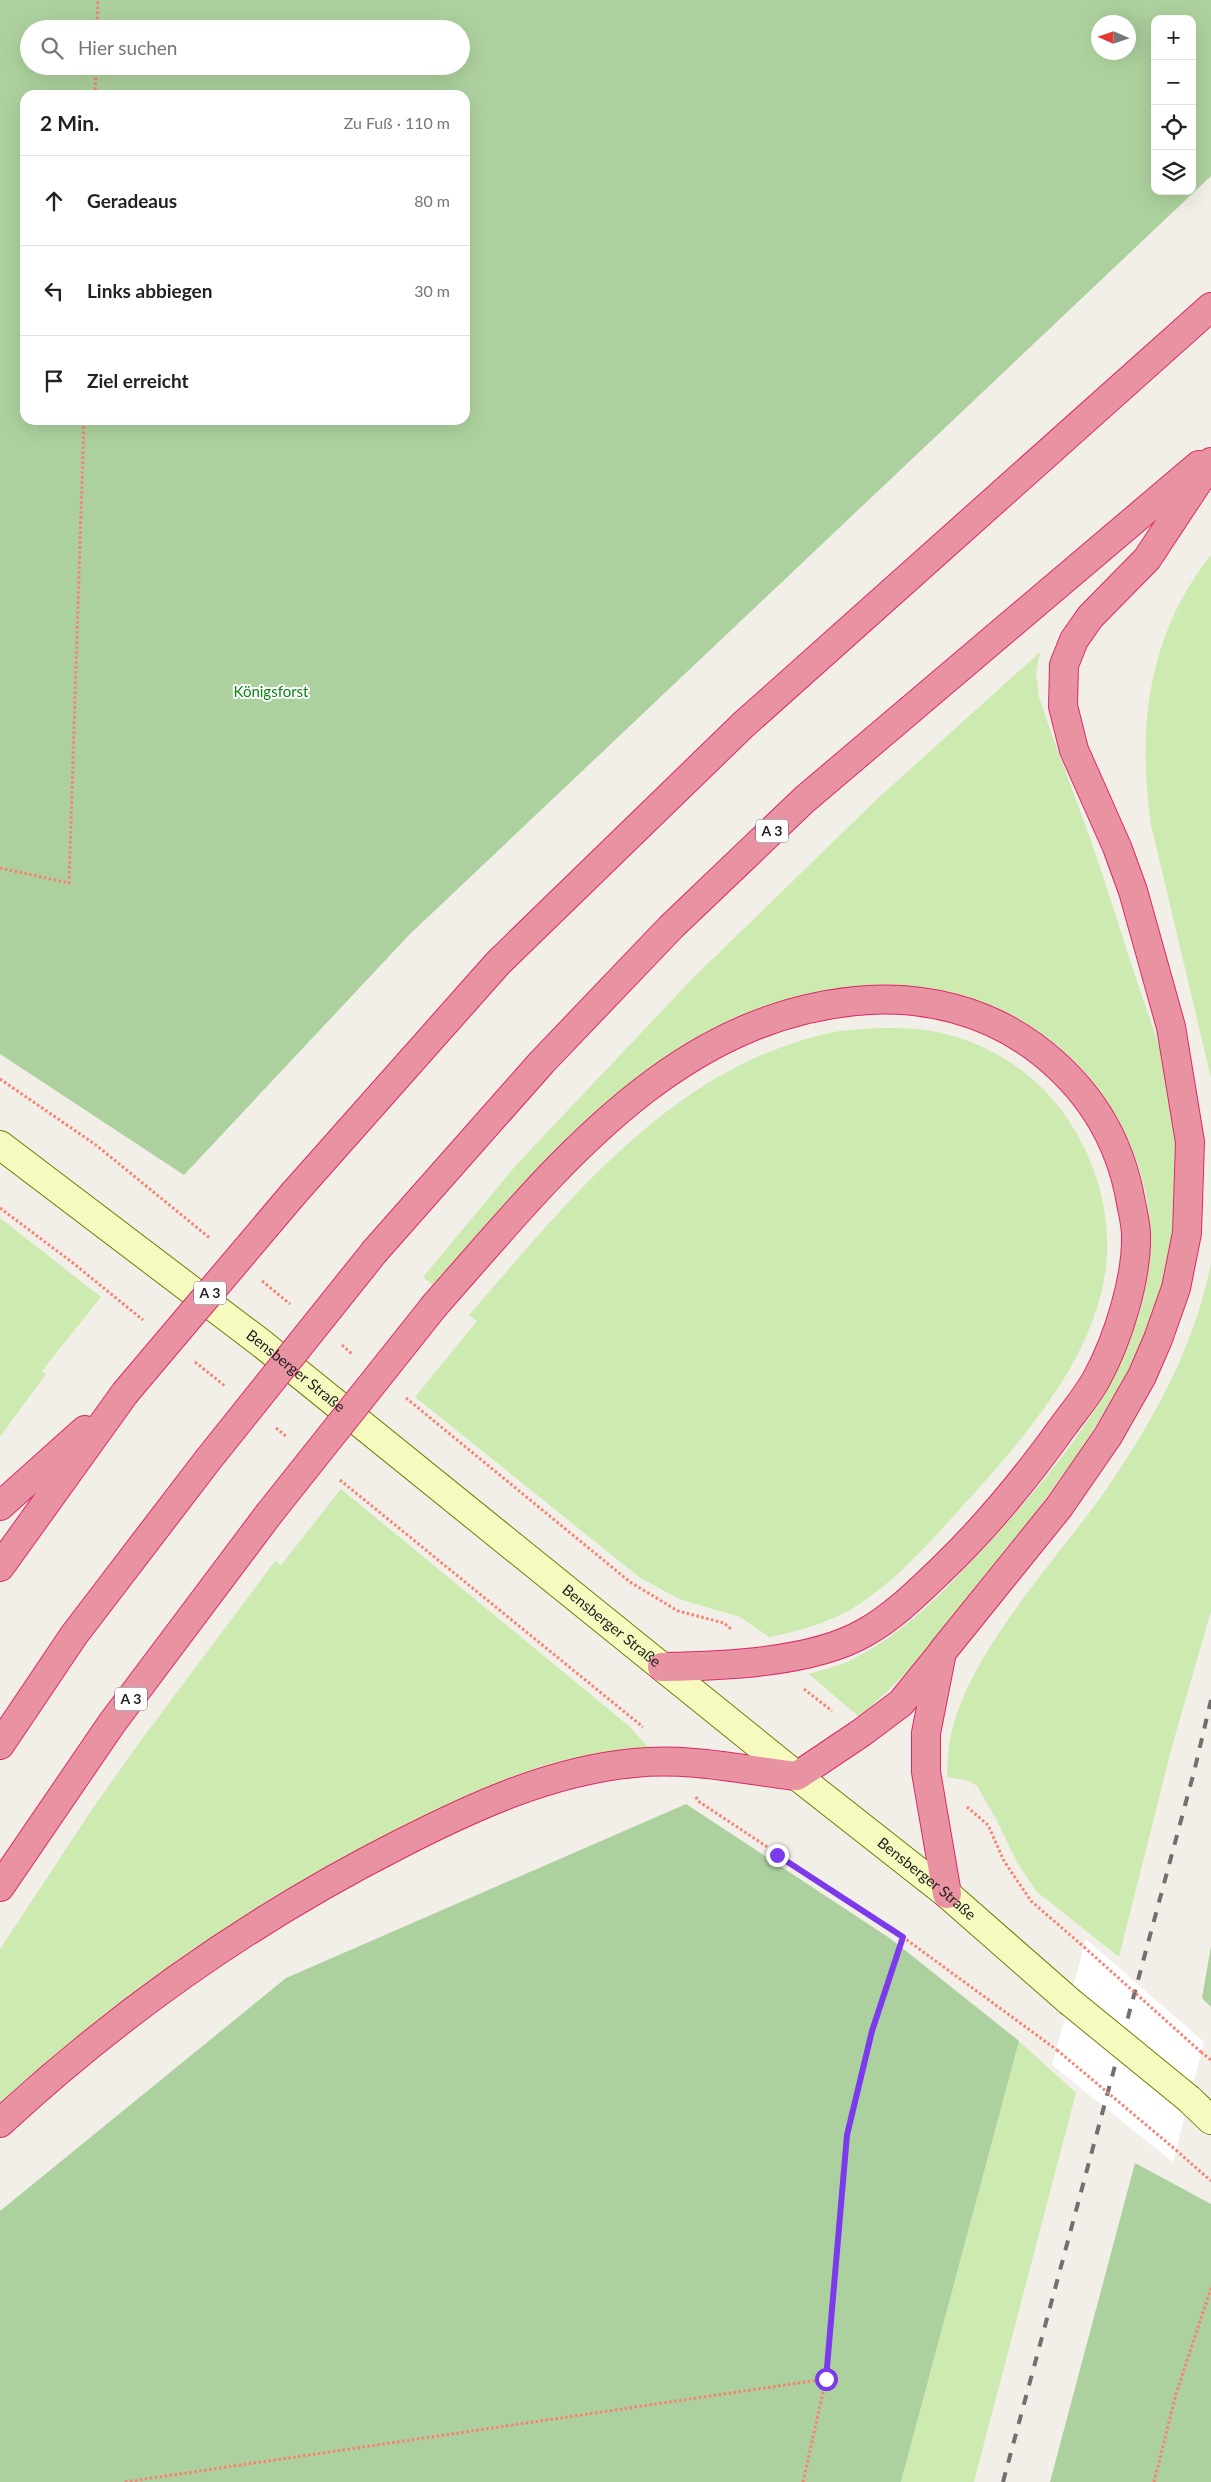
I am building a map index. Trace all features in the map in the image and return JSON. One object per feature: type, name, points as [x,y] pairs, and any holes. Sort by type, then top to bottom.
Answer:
[{"type":"highway","name":"A 3","points":[[0,1567],[125,1394],[294,1193],[498,963],[736,732],[1211,307]]},
{"type":"highway","name":"A 3","points":[[0,1745],[74,1635],[207,1462],[375,1251],[556,1048],[671,927],[798,806],[1211,454]]},
{"type":"highway","points":[[0,2123],[69,2061],[145,2001],[246,1932],[308,1893],[369,1860],[426,1831],[513,1792],[546,1780],[635,1763],[678,1762],[797,1776],[861,1733],[901,1703],[1059,1506],[1108,1436],[1142,1376],[1158,1339],[1176,1288],[1187,1233],[1190,1142],[1186,1108],[1171,1027],[1133,891],[1117,847],[1074,750],[1063,706],[1064,665],[1074,640],[1090,617],[1147,559],[1211,462]]},
{"type":"highway","name":"A 3","points":[[0,1887],[112,1724],[268,1516],[435,1305],[559,1166],[614,1113],[644,1088],[691,1057],[734,1035],[768,1021],[795,1012],[852,1001],[892,999],[924,1001],[990,1022],[1018,1035],[1048,1057],[1074,1081],[1098,1112],[1114,1143],[1127,1180],[1136,1234],[1133,1277],[1122,1316],[1097,1379],[1029,1476],[963,1549],[910,1601],[863,1634],[814,1653],[770,1659]]},
{"type":"highway","points":[[0,1506],[125,1394]]},
{"type":"highway","points":[[942,1652],[926,1733],[926,1772],[947,1894]]},
{"type":"highway","points":[[662,1667],[708,1666],[770,1659]]},
{"type":"main road","name":"Bensberger Straße","points":[[0,1145],[261,1342],[797,1776],[947,1894],[1069,2001],[1211,2120]]},
{"type":"path","points":[[97,20],[98,0]]},
{"type":"path","points":[[95,90],[96,75]]},
{"type":"path","points":[[0,868],[69,883],[84,425]]},
{"type":"path","points":[[0,1080],[96,1145],[219,1245]]},
{"type":"path","points":[[0,1208],[73,1262],[149,1324]]},
{"type":"path","points":[[257,1277],[296,1308]]},
{"type":"path","points":[[334,1339],[357,1358]]},
{"type":"path","points":[[187,1356],[225,1386]]},
{"type":"path","points":[[403,1396],[630,1582],[678,1611],[724,1623],[861,1733]]},
{"type":"path","points":[[271,1424],[294,1442]]},
{"type":"path","points":[[340,1480],[647,1730],[678,1762],[698,1801],[903,1937],[1056,2050],[1211,2181]]},
{"type":"path","points":[[926,1772],[988,1825],[1004,1861],[1031,1901],[1211,2060]]},
{"type":"path","points":[[803,2482],[826,2379],[847,2135],[872,2031],[903,1937]]},
{"type":"path","points":[[1154,2482],[1176,2394],[1211,2288]]},
{"type":"path","points":[[125,2482],[826,2379]]},
{"type":"green space","name":"Königsforst","points":[[0,0],[1211,0],[1211,176],[1196,190],[1196,15],[1151,15],[1151,195],[1191,195],[409,935],[184,1175],[0,1054]]},
{"type":"green space","points":[[1211,555],[1211,1078],[1151,825],[1146,753],[1147,717],[1152,683],[1161,649],[1173,617],[1190,585]]},
{"type":"green space","points":[[1040,652],[1036,674],[1039,697],[1101,870],[1166,1069],[1173,1108],[1177,1160],[1177,1187],[1172,1240],[1161,1289],[1151,1318],[1126,1375],[1095,1428],[1042,1504],[956,1616],[885,1694],[859,1717],[809,1674],[837,1666],[875,1647],[915,1617],[952,1582],[1029,1498],[1076,1438],[1097,1406],[1131,1339],[1142,1303],[1149,1265],[1150,1227],[1148,1207],[1139,1169],[1125,1133],[1116,1116],[1084,1071],[1044,1035],[999,1010],[950,994],[898,987],[845,989],[792,998],[741,1016],[695,1040],[652,1068],[611,1099],[537,1171],[435,1287],[423,1277],[517,1164],[693,978],[876,800]]},
{"type":"green space","points":[[880,1028],[925,1030],[945,1034],[983,1047],[1019,1068],[1049,1095],[1074,1128],[1084,1146],[1099,1185],[1106,1225],[1106,1267],[1099,1301],[1087,1335],[1051,1399],[1006,1457],[938,1533],[916,1557],[881,1589],[857,1606],[821,1623],[769,1637],[740,1617],[679,1599],[639,1577],[415,1397],[477,1321],[469,1315],[543,1230],[623,1148],[666,1112],[713,1080],[763,1055],[825,1034]]},
{"type":"green space","points":[[0,1218],[101,1297],[42,1371],[46,1374],[0,1437]]},
{"type":"green space","points":[[1211,1263],[1211,1611],[1171,1750],[1119,1957],[1037,1892],[1018,1864],[995,1817],[977,1786],[969,1781],[947,1777],[948,1750],[957,1714],[971,1681],[990,1647],[1035,1582],[1103,1494],[1154,1412],[1169,1384],[1194,1325]]},
{"type":"green space","points":[[341,1489],[629,1726],[649,1748],[570,1759],[508,1778],[468,1796],[332,1865],[231,1925],[180,1961],[0,2106],[0,1949],[93,1808],[142,1739],[275,1561],[281,1565]]},
{"type":"green space","points":[[686,1804],[891,1939],[1019,2041],[901,2482],[0,2482],[0,2211],[286,1978]]},
{"type":"green space","points":[[1211,1946],[1211,2007],[1202,1998]]},
{"type":"green space","points":[[1019,2041],[1076,2093],[974,2482],[901,2482]]},
{"type":"green space","points":[[1135,2163],[1211,2204],[1211,2482],[1050,2482]]},
{"type":"pier","points":[[1086,1939],[1204,2042],[1173,2162],[1052,2065]]},
{"type":"railway","points":[[1003,2482],[1194,1772],[1211,1700]]},
{"type":"route","points":[[777,1855],[903,1937],[872,2031],[847,2135],[826,2379]]}]
